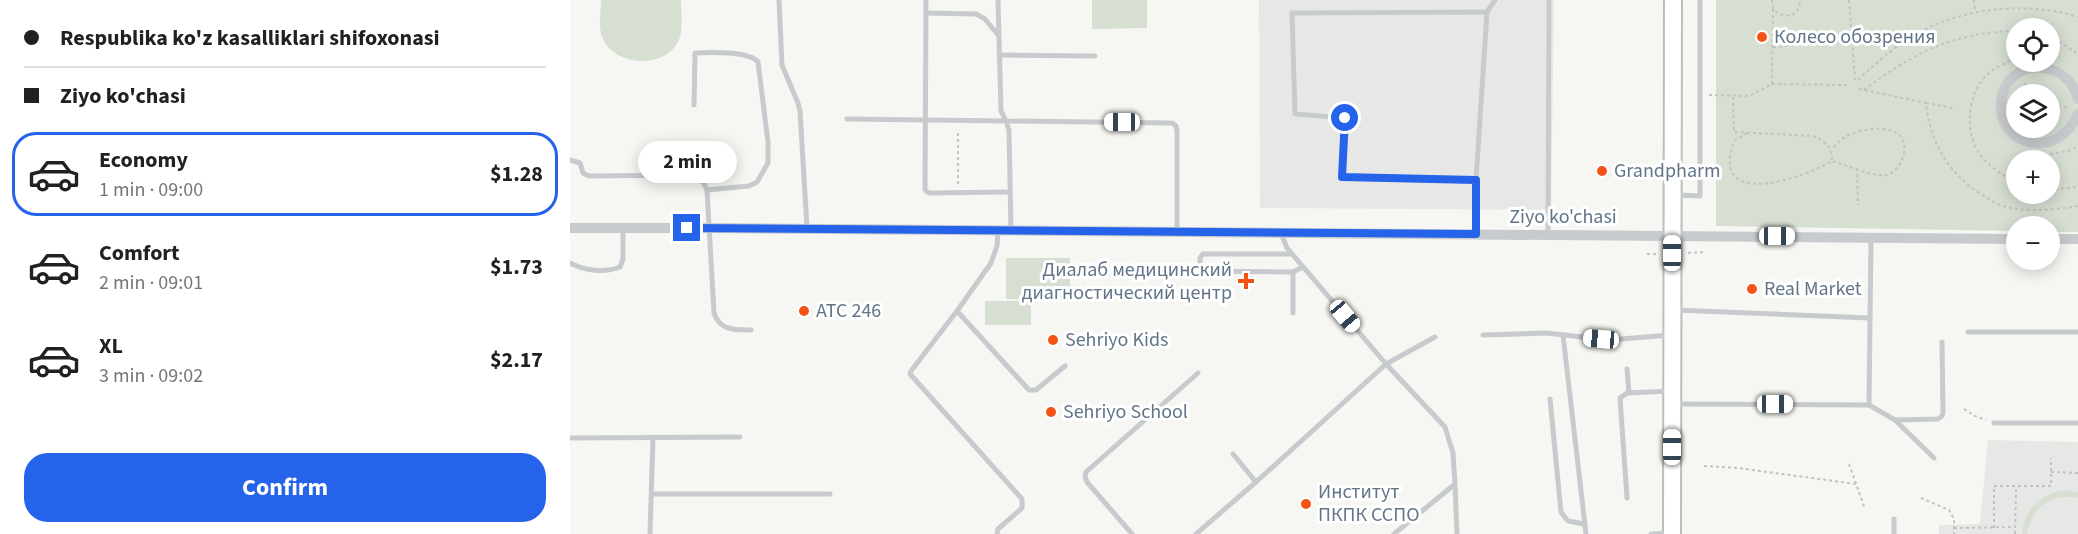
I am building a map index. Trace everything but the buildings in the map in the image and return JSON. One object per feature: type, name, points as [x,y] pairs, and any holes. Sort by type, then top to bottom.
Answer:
[{"type":"street","points":[[1672,533],[1673,0]]},
{"type":"street","points":[[2078,99],[2076,90],[2069,79],[2058,71],[2046,67],[2033,67],[2021,71],[2011,79],[2004,89],[2001,102],[2004,120],[2015,135],[2026,142],[2039,144],[2052,142],[2072,127],[2078,114]]},
{"type":"street","name":"Ziyo ko'chasi","points":[[570,228],[1871,237],[1965,234],[2006,237]]},
{"type":"street","points":[[2060,239],[2078,239]]},
{"type":"lane","points":[[779,0],[782,65],[800,111],[807,229]]},
{"type":"lane","points":[[926,0],[925,189],[930,193],[1010,192]]},
{"type":"lane","points":[[998,0],[1001,111],[1009,130],[1011,231]]},
{"type":"lane","points":[[1476,234],[1476,180],[1487,12],[1495,0]]},
{"type":"lane","points":[[1548,235],[1549,0]]},
{"type":"lane","points":[[1672,195],[1700,196],[1700,0]]},
{"type":"lane","points":[[1476,180],[1342,177],[1345,118],[1295,114],[1292,13],[1487,12]]},
{"type":"lane","points":[[926,13],[976,14],[985,19],[999,35]]},
{"type":"lane","points":[[694,105],[695,53],[746,55],[755,58],[758,62],[768,142],[768,163],[756,182],[749,186],[707,190]]},
{"type":"lane","points":[[999,55],[1095,56]]},
{"type":"lane","points":[[848,119],[1172,123],[1176,126],[1177,131],[1177,232]]},
{"type":"lane","points":[[570,160],[580,163],[583,173],[589,176],[697,176],[703,181],[707,190],[716,320],[729,330],[751,330]]},
{"type":"lane","points":[[570,263],[579,268],[607,271],[620,267],[623,260],[623,228]]},
{"type":"lane","points":[[997,534],[998,529],[1022,508],[1022,499],[910,374],[910,370],[957,311],[991,263],[997,246],[998,231]]},
{"type":"lane","points":[[1281,233],[1292,254],[1386,364],[1445,427],[1454,453],[1457,534]]},
{"type":"lane","points":[[1869,405],[1871,237]]},
{"type":"lane","points":[[1292,254],[1203,254],[1200,258],[1200,267],[1204,271],[1293,272],[1303,267]]},
{"type":"lane","points":[[1293,272],[1293,313]]},
{"type":"lane","points":[[1672,310],[1869,318]]},
{"type":"lane","points":[[957,311],[1029,390],[1036,390],[1065,366]]},
{"type":"lane","points":[[1968,332],[2078,332]]},
{"type":"lane","points":[[1483,335],[1546,333],[1621,339],[1672,335]]},
{"type":"lane","points":[[1563,335],[1586,534]]},
{"type":"lane","points":[[1196,534],[1386,364],[1435,338]]},
{"type":"lane","points":[[1895,420],[1938,419],[1942,416],[1942,342]]},
{"type":"lane","points":[[1627,369],[1629,393]]},
{"type":"lane","points":[[1132,534],[1088,482],[1085,477],[1086,472],[1198,373]]},
{"type":"lane","points":[[1627,498],[1619,401],[1623,394],[1629,393],[1672,397],[1869,405],[1895,420],[1935,458]]},
{"type":"lane","points":[[1550,399],[1561,512],[1568,521],[1584,524]]},
{"type":"lane","points":[[1994,423],[2078,423]]},
{"type":"lane","points":[[650,534],[653,437]]},
{"type":"lane","points":[[570,438],[740,437]]},
{"type":"lane","points":[[1233,454],[1256,482]]},
{"type":"lane","points":[[1394,534],[1455,484]]},
{"type":"lane","points":[[652,494],[830,494]]},
{"type":"lane","points":[[1894,519],[1894,534]]},
{"type":"lane","points":[[1651,534],[1672,533]]},
{"type":"path","points":[[1772,0],[1772,84]]},
{"type":"path","points":[[1773,9],[1782,15],[1792,15],[1800,8],[1801,0]]},
{"type":"path","points":[[1849,0],[1857,80],[1909,38],[1943,21],[1975,10],[2021,4]]},
{"type":"path","points":[[1974,0],[1975,10]]},
{"type":"path","points":[[2038,5],[2056,8],[2078,17]]},
{"type":"path","points":[[1864,90],[1894,67],[1928,50],[1959,38],[2006,31]]},
{"type":"path","points":[[1773,47],[1852,40]]},
{"type":"path","points":[[2060,43],[2078,54]]},
{"type":"path","points":[[2006,63],[1990,72],[1976,88],[1970,109],[1971,131],[1979,153],[1996,172],[2006,177]]},
{"type":"path","points":[[1700,95],[1749,96],[1772,84],[1850,85]]},
{"type":"path","points":[[1859,89],[1953,108]]},
{"type":"path","points":[[1733,96],[1734,132],[1814,136],[1824,141],[1832,150],[1832,161]]},
{"type":"path","points":[[1926,103],[1928,121],[1936,146],[1950,168],[1971,188],[1999,205],[2025,209],[2058,209],[2078,206]]},
{"type":"path","points":[[958,121],[958,193]]},
{"type":"path","points":[[1747,133],[1734,141],[1730,156],[1732,169],[1737,178],[1745,183],[1778,182],[1800,176],[1832,161],[1877,175],[1888,175],[1901,165],[1904,142],[1901,135],[1892,130],[1861,130],[1845,137],[1832,150]]},
{"type":"path","points":[[1857,168],[1858,205]]},
{"type":"path","points":[[2060,189],[2078,187]]},
{"type":"path","points":[[1964,409],[1994,423]]},
{"type":"path","points":[[1994,528],[1994,486],[2051,486],[2051,458]]},
{"type":"path","points":[[1850,464],[1865,508]]},
{"type":"path","points":[[1704,466],[1738,468],[1856,484]]},
{"type":"path","points":[[2051,472],[2078,473]]},
{"type":"path","points":[[2015,534],[2016,486]]},
{"type":"path","points":[[1921,498],[1950,510],[1954,534]]},
{"type":"path","points":[[1954,528],[2015,527]]},
{"type":"shaded area","points":[[601,0],[681,0],[682,24],[680,37],[674,48],[654,60],[641,61],[618,55],[608,47],[602,37]]},
{"type":"shaded area","points":[[1092,0],[1147,0],[1147,28],[1092,29]]},
{"type":"shaded area","points":[[1259,0],[1554,0],[1551,210],[1260,208]]},
{"type":"shaded area","points":[[1716,0],[2078,0],[2078,232],[2060,232],[2060,216],[2006,216],[2006,231],[1716,226]]},
{"type":"shaded area","points":[[1006,258],[1070,258],[1070,300],[1006,299]]},
{"type":"shaded area","points":[[985,301],[1031,301],[1031,325],[985,325]]},
{"type":"shaded area","points":[[1988,440],[2078,442],[2078,534],[1939,534],[1939,525],[1980,524]]},
{"type":"shaded area","points":[[2066,490],[2078,492],[2078,498],[2060,498],[2044,504],[2033,516],[2027,534],[2022,534],[2026,517],[2035,504],[2049,495]]},
{"type":"place","name":"Колесо обозрения","points":[[1762,37]]},
{"type":"place","name":"Grandpharm","points":[[1602,171]]},
{"type":"place","name":"Диалаб медицинский диагностический центр","points":[[1246,281]]},
{"type":"place","name":"Real Market","points":[[1752,289]]},
{"type":"place","name":"АТС 246","points":[[804,311]]},
{"type":"place","name":"Sehriyo Kids","points":[[1053,340]]},
{"type":"place","name":"Sehriyo School","points":[[1051,412]]},
{"type":"place","name":"Институт ПКПК ССПО","points":[[1306,504]]},
{"type":"route","points":[[687,228],[1476,234],[1476,180],[1342,177],[1345,118]]}]
